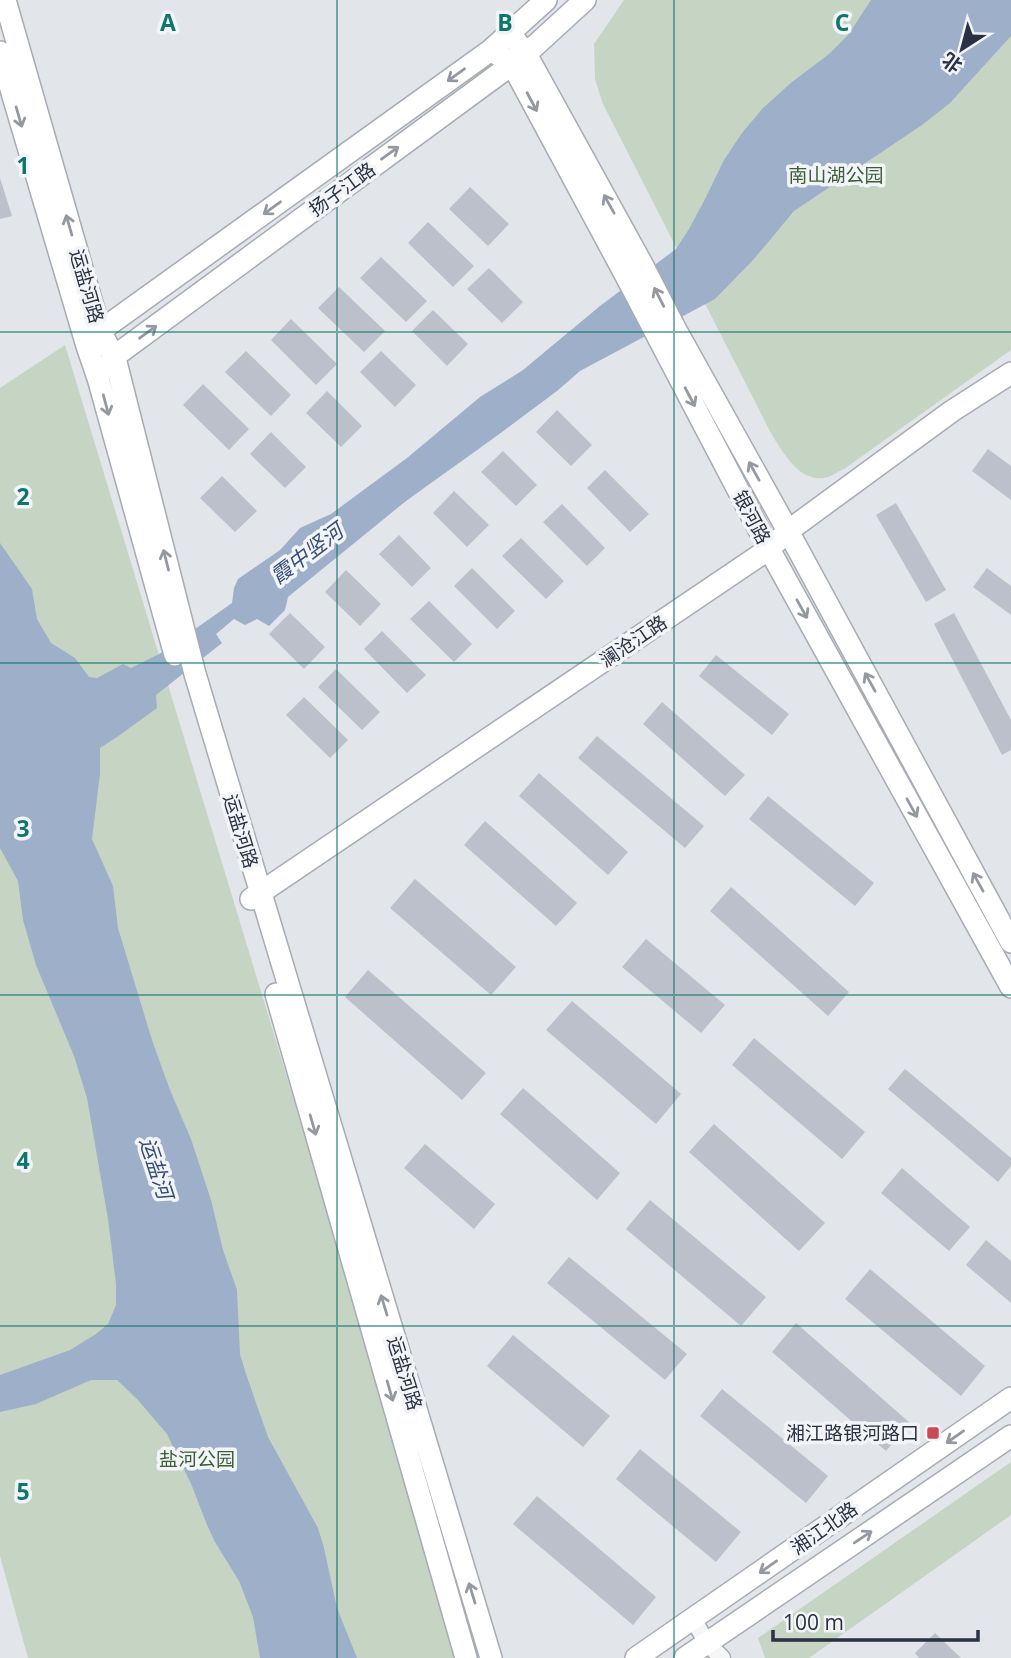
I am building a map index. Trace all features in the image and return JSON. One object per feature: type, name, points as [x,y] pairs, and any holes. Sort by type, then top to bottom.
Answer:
[{"type":"main road","name":"运盐河路","points":[[5,0],[93,339],[99,378],[176,629]]},
{"type":"main road","name":"扬子江路","points":[[93,339],[491,50],[546,0]]},
{"type":"main road","name":"扬子江路","points":[[99,378],[114,358],[519,59],[585,0]]},
{"type":"main road","name":"银河路","points":[[510,33],[519,59],[667,333],[769,549],[1011,987]]},
{"type":"main road","name":"银河路","points":[[491,50],[519,59]]},
{"type":"main road","name":"运盐河路","points":[[0,52],[93,339],[114,358],[189,679],[254,897],[491,1658]]},
{"type":"main road","name":"银河路","points":[[667,333],[788,531],[1011,942]]},
{"type":"main road","name":"澜沧江路","points":[[254,897],[769,549],[788,531],[952,411],[1011,373]]},
{"type":"main road","name":"运盐河路","points":[[254,897],[466,1658]]},
{"type":"main road","name":"湘江北路","points":[[636,1658],[1011,1398]]},
{"type":"main road","name":"湘江北路","points":[[685,1658],[1011,1436]]},
{"type":"street","points":[[693,1619],[707,1643],[722,1658]]},
{"type":"green space","name":"南山湖公园","points":[[624,0],[1011,0],[1011,350],[844,469],[828,477],[818,478],[794,466],[772,435],[603,104],[595,79],[594,44]]},
{"type":"green space","name":"盐河公园","points":[[65,345],[463,1658],[28,1658],[0,1556],[0,388]]},
{"type":"green space","points":[[1011,1462],[1011,1515],[809,1658],[765,1658],[758,1638]]},
{"type":"water","points":[[871,0],[1011,0],[1011,36],[950,103],[922,125],[794,211],[754,259],[715,299],[580,371],[557,391],[406,501],[288,597],[285,610],[269,626],[257,619],[245,625],[234,619],[216,634],[222,643],[156,695],[157,708],[100,748],[100,774],[92,839],[113,886],[118,928],[152,1040],[191,1139],[237,1290],[240,1354],[246,1374],[268,1437],[318,1528],[337,1608],[357,1658],[260,1658],[253,1617],[239,1581],[215,1542],[167,1434],[117,1380],[91,1380],[36,1404],[0,1412],[0,1375],[70,1350],[96,1334],[108,1324],[116,1305],[116,1284],[108,1219],[87,1098],[74,1056],[36,965],[23,920],[18,881],[0,848],[0,543],[32,589],[37,619],[51,643],[75,658],[89,677],[97,678],[123,664],[131,668],[161,653],[232,603],[238,579],[280,550],[300,528],[331,514],[407,458],[480,397],[523,370],[600,306],[676,249],[724,160],[742,133],[763,108],[848,35]]},
{"type":"building","points":[[0,178],[12,216],[0,219]]},
{"type":"building","points":[[470,187],[509,224],[488,246],[449,209]]},
{"type":"building","points":[[428,222],[474,266],[453,287],[408,243]]},
{"type":"building","points":[[381,257],[427,301],[406,322],[360,278]]},
{"type":"building","points":[[489,268],[523,302],[502,323],[467,289]]},
{"type":"building","points":[[339,287],[385,331],[364,352],[318,308]]},
{"type":"building","points":[[433,310],[468,344],[447,366],[412,331]]},
{"type":"building","points":[[291,319],[337,364],[316,385],[271,340]]},
{"type":"building","points":[[246,351],[291,395],[271,416],[225,372]]},
{"type":"building","points":[[381,351],[416,385],[395,407],[360,372]]},
{"type":"building","points":[[203,384],[249,429],[229,450],[183,405]]},
{"type":"building","points":[[327,391],[362,426],[341,447],[306,413]]},
{"type":"building","points":[[557,410],[592,445],[571,466],[536,432]]},
{"type":"building","points":[[271,432],[306,467],[285,488],[250,454]]},
{"type":"building","points":[[988,449],[1011,466],[1011,500],[972,471]]},
{"type":"building","points":[[503,451],[537,485],[516,506],[481,472]]},
{"type":"building","points":[[605,470],[649,514],[630,532],[587,488]]},
{"type":"building","points":[[222,476],[257,511],[235,532],[200,498]]},
{"type":"building","points":[[454,491],[489,525],[467,547],[433,513]]},
{"type":"building","points":[[896,503],[946,590],[926,602],[876,515]]},
{"type":"building","points":[[562,504],[605,548],[587,566],[543,522]]},
{"type":"building","points":[[399,535],[431,568],[412,587],[379,554]]},
{"type":"building","points":[[521,538],[564,581],[546,599],[502,556]]},
{"type":"building","points":[[472,568],[515,611],[497,629],[454,586]]},
{"type":"building","points":[[987,568],[1011,586],[1011,615],[973,587]]},
{"type":"building","points":[[346,570],[381,604],[360,626],[325,592]]},
{"type":"building","points":[[429,601],[472,644],[454,662],[410,619]]},
{"type":"building","points":[[290,613],[325,647],[304,669],[269,634]]},
{"type":"building","points":[[954,613],[1011,720],[1011,750],[1002,755],[934,624]]},
{"type":"building","points":[[382,631],[426,675],[407,693],[364,649]]},
{"type":"building","points":[[716,655],[789,714],[772,735],[699,676]]},
{"type":"building","points":[[336,669],[380,712],[362,730],[318,687]]},
{"type":"building","points":[[304,697],[348,740],[330,758],[286,715]]},
{"type":"building","points":[[662,702],[745,775],[725,796],[643,724]]},
{"type":"building","points":[[597,736],[704,826],[685,848],[578,758]]},
{"type":"building","points":[[539,773],[628,852],[608,875],[519,796]]},
{"type":"building","points":[[768,796],[874,883],[855,906],[749,819]]},
{"type":"building","points":[[485,821],[577,903],[556,926],[464,845]]},
{"type":"building","points":[[415,879],[516,967],[491,995],[390,908]]},
{"type":"building","points":[[731,887],[849,992],[828,1016],[710,911]]},
{"type":"building","points":[[646,939],[725,1005],[701,1033],[622,967]]},
{"type":"building","points":[[368,970],[486,1073],[462,1100],[345,997]]},
{"type":"building","points":[[572,1001],[681,1094],[656,1124],[546,1030]]},
{"type":"building","points":[[754,1038],[865,1132],[842,1159],[732,1065]]},
{"type":"building","points":[[905,1069],[1011,1158],[1011,1166],[998,1182],[888,1089]]},
{"type":"building","points":[[523,1088],[620,1173],[597,1200],[500,1114]]},
{"type":"building","points":[[714,1124],[825,1223],[799,1251],[689,1152]]},
{"type":"building","points":[[425,1144],[495,1204],[474,1229],[404,1168]]},
{"type":"building","points":[[902,1168],[970,1227],[949,1251],[881,1193]]},
{"type":"building","points":[[650,1200],[766,1297],[741,1326],[626,1229]]},
{"type":"building","points":[[986,1240],[1011,1261],[1011,1303],[966,1265]]},
{"type":"building","points":[[569,1257],[687,1354],[665,1380],[547,1283]]},
{"type":"building","points":[[870,1269],[985,1366],[961,1396],[845,1299]]},
{"type":"building","points":[[796,1323],[910,1423],[886,1451],[772,1352]]},
{"type":"building","points":[[513,1335],[610,1416],[583,1447],[487,1366]]},
{"type":"building","points":[[722,1389],[828,1476],[806,1503],[700,1416]]},
{"type":"building","points":[[640,1449],[741,1532],[716,1562],[616,1479]]},
{"type":"building","points":[[537,1496],[656,1597],[633,1625],[513,1524]]},
{"type":"building","points":[[935,1633],[961,1658],[919,1658],[915,1653]]},
{"type":"place","name":"湘江路银河路口","points":[[933,1433]]},
{"type":"water label","name":"霞中竖河","points":[[307,554]]},
{"type":"water label","name":"运盐河","points":[[156,1168]]}]
